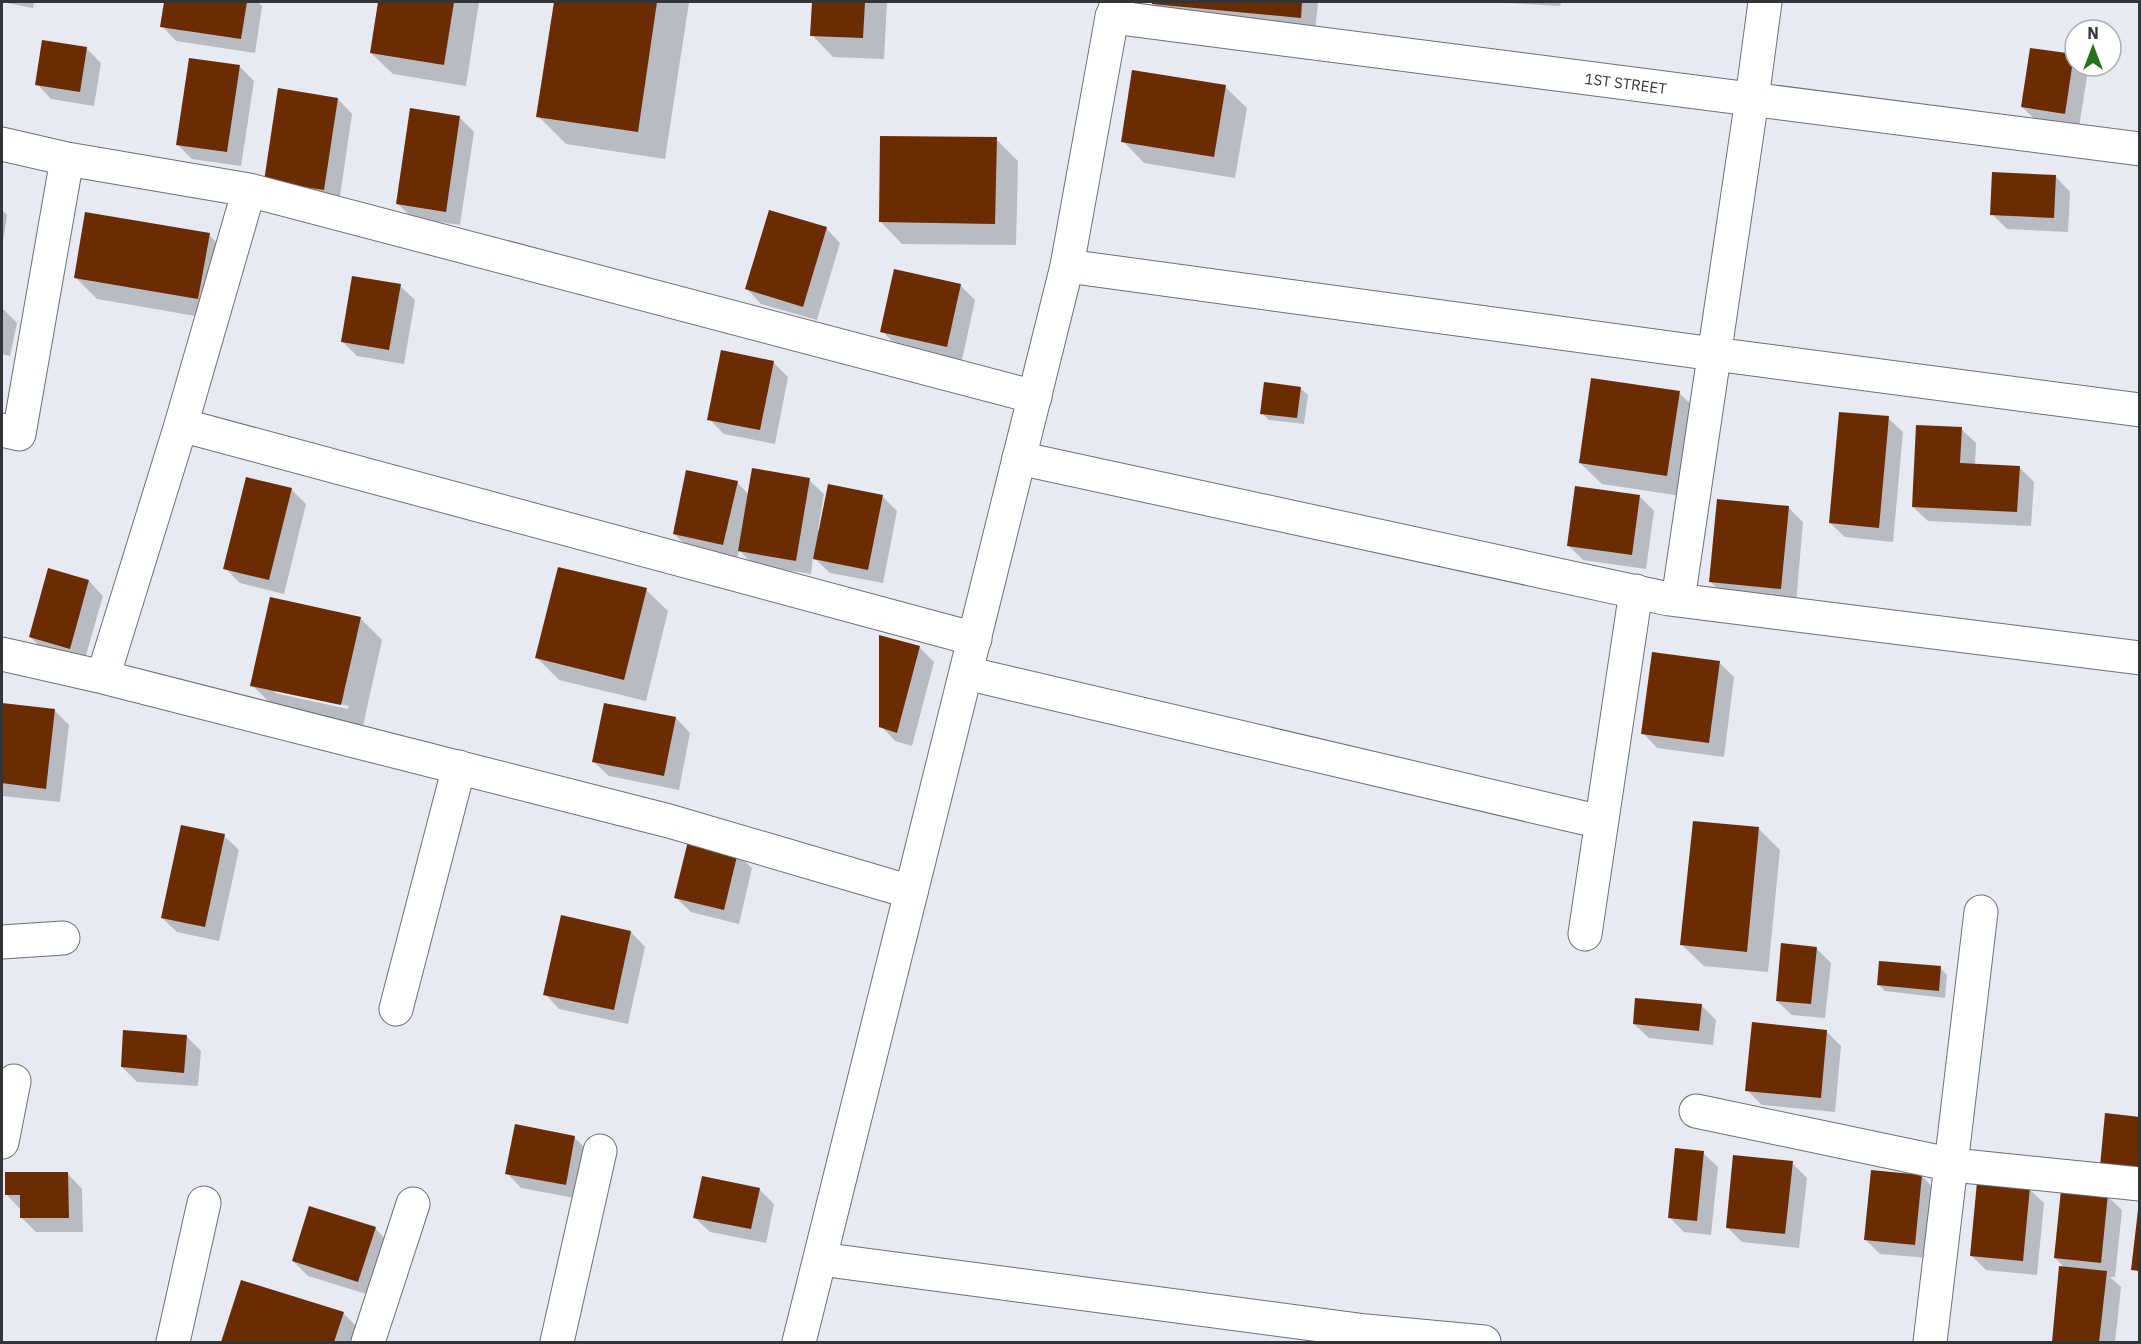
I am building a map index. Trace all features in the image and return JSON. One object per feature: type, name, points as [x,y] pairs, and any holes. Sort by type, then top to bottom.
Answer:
[{"type":"street","points":[[1678,600],[1765,2]]},
{"type":"street","points":[[799,1342],[1067,266],[1115,9]]},
{"type":"street","name":"1ST STREET","points":[[1115,9],[1752,99],[2139,149]]},
{"type":"street","points":[[2,144],[67,159],[249,190],[1035,397]]},
{"type":"street","points":[[2,430],[19,434],[67,159]]},
{"type":"street","points":[[103,676],[181,425],[249,190]]},
{"type":"street","points":[[1067,266],[2139,410]]},
{"type":"street","points":[[181,425],[975,639]]},
{"type":"street","points":[[1019,458],[1678,600],[2139,658]]},
{"type":"street","points":[[1585,934],[1636,591]]},
{"type":"street","points":[[2,654],[103,676],[669,821],[911,892]]},
{"type":"street","points":[[966,673],[1601,822]]},
{"type":"street","points":[[396,1010],[459,767]]},
{"type":"street","points":[[1930,1342],[1953,1165],[1981,912]]},
{"type":"street","points":[[2,942],[63,938]]},
{"type":"street","points":[[2,1142],[14,1081]]},
{"type":"street","points":[[1696,1111],[1953,1165],[2139,1184]]},
{"type":"street","points":[[557,1342],[600,1151]]},
{"type":"street","points":[[173,1342],[204,1203]]},
{"type":"street","points":[[368,1342],[413,1204]]},
{"type":"street","points":[[820,1259],[1317,1334],[1484,1342]]},
{"type":"building","points":[[164,2],[247,2],[241,39],[160,27]]},
{"type":"building","points":[[378,2],[454,2],[444,65],[370,53]]},
{"type":"building","points":[[554,2],[657,2],[638,132],[536,117]]},
{"type":"building","points":[[812,2],[865,2],[863,38],[810,36]]},
{"type":"building","points":[[1152,2],[1302,2],[1301,18],[1152,4]]},
{"type":"building","points":[[42,40],[87,47],[80,92],[35,85]]},
{"type":"building","points":[[2030,48],[2063,52],[2063,78],[2070,78],[2065,114],[2021,107]]},
{"type":"building","points":[[189,58],[240,65],[227,152],[176,145]]},
{"type":"building","points":[[1132,70],[1226,85],[1214,157],[1121,142]]},
{"type":"building","points":[[278,88],[338,98],[324,190],[264,181]]},
{"type":"building","points":[[410,108],[460,116],[446,212],[396,204]]},
{"type":"building","points":[[880,136],[997,137],[995,224],[879,222]]},
{"type":"building","points":[[1992,172],[2056,175],[2054,218],[1990,215]]},
{"type":"building","points":[[769,210],[827,227],[803,307],[745,289]]},
{"type":"building","points":[[85,212],[210,233],[198,299],[74,278]]},
{"type":"building","points":[[894,269],[961,284],[947,347],[880,332]]},
{"type":"building","points":[[352,276],[401,284],[389,350],[341,342]]},
{"type":"building","points":[[721,350],[774,361],[760,430],[707,420]]},
{"type":"building","points":[[1591,378],[1680,391],[1667,476],[1579,463]]},
{"type":"building","points":[[1264,382],[1301,387],[1297,418],[1260,414]]},
{"type":"building","points":[[1839,412],[1889,416],[1879,528],[1829,523]]},
{"type":"building","points":[[1916,425],[1962,427],[1960,463],[2020,466],[2017,512],[1912,507]]},
{"type":"building","points":[[752,468],[810,478],[796,561],[738,551]]},
{"type":"building","points":[[686,470],[738,481],[723,545],[673,534]]},
{"type":"building","points":[[246,477],[292,488],[269,580],[223,569]]},
{"type":"building","points":[[828,484],[883,495],[868,570],[813,559]]},
{"type":"building","points":[[1575,486],[1640,495],[1632,555],[1567,546]]},
{"type":"building","points":[[1717,499],[1789,506],[1781,589],[1709,582]]},
{"type":"building","points":[[558,567],[647,588],[624,680],[535,658]]},
{"type":"building","points":[[48,568],[89,580],[70,649],[29,637]]},
{"type":"building","points":[[270,597],[361,617],[341,705],[250,686]]},
{"type":"building","points":[[879,635],[920,646],[897,733],[879,727]]},
{"type":"building","points":[[1652,652],[1720,661],[1709,743],[1641,734]]},
{"type":"building","points":[[2,703],[55,709],[46,789],[2,783]]},
{"type":"building","points":[[604,703],[676,717],[664,776],[592,762]]},
{"type":"building","points":[[1693,821],[1759,827],[1747,952],[1680,945]]},
{"type":"building","points":[[181,825],[225,834],[205,927],[161,918]]},
{"type":"building","points":[[688,841],[738,852],[724,910],[674,898]]},
{"type":"building","points":[[561,915],[631,931],[614,1010],[543,995]]},
{"type":"building","points":[[1781,943],[1817,947],[1811,1004],[1776,1001]]},
{"type":"building","points":[[1879,961],[1941,966],[1939,991],[1877,985]]},
{"type":"building","points":[[1635,998],[1702,1004],[1699,1031],[1633,1024]]},
{"type":"building","points":[[1752,1022],[1827,1030],[1821,1098],[1745,1091]]},
{"type":"building","points":[[123,1030],[187,1035],[184,1073],[121,1067]]},
{"type":"building","points":[[2105,1113],[2140,1117],[2140,1181],[2099,1177]]},
{"type":"building","points":[[515,1124],[575,1136],[566,1185],[505,1174]]},
{"type":"building","points":[[1675,1148],[1704,1151],[1697,1221],[1668,1218]]},
{"type":"building","points":[[1733,1155],[1793,1161],[1785,1234],[1726,1228]]},
{"type":"building","points":[[1871,1170],[1922,1175],[1915,1245],[1864,1240]]},
{"type":"building","points":[[5,1172],[68,1172],[69,1218],[20,1218],[20,1195],[5,1195]]},
{"type":"building","points":[[702,1176],[760,1188],[751,1229],[693,1218]]},
{"type":"building","points":[[1977,1182],[2030,1187],[2023,1261],[1970,1256]]},
{"type":"building","points":[[2061,1190],[2108,1194],[2101,1263],[2054,1258]]},
{"type":"building","points":[[309,1206],[376,1227],[358,1282],[292,1261]]},
{"type":"building","points":[[2138,1210],[2140,1210],[2140,1271],[2131,1270]]},
{"type":"building","points":[[2059,1266],[2107,1271],[2099,1342],[2052,1342]]},
{"type":"building","points":[[241,1280],[344,1312],[334,1342],[221,1342]]}]
